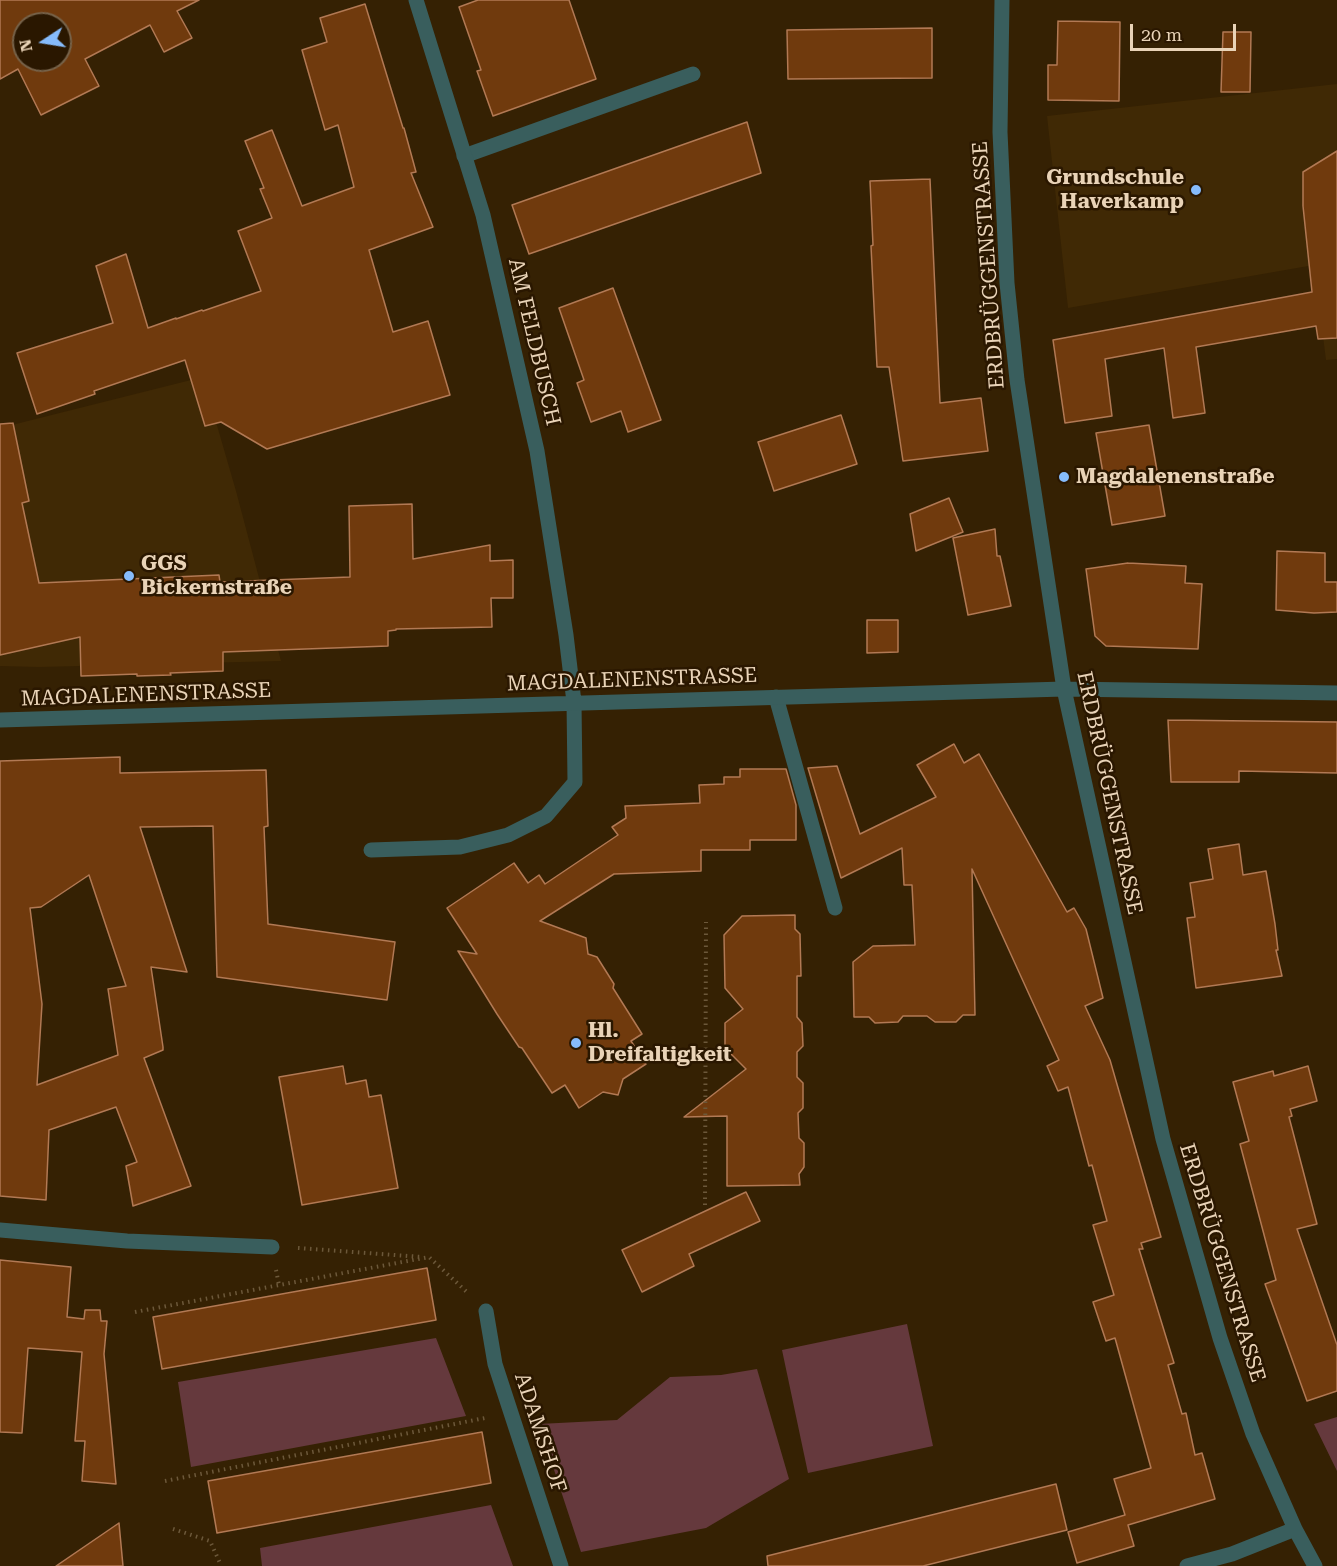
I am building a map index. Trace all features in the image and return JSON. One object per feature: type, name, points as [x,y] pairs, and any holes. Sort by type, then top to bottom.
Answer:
[{"type":"street","name":"AM FELDBUSCH","points":[[371,850],[460,847],[508,835],[546,816],[575,782],[574,702],[566,635],[537,451],[483,215],[416,0]]},
{"type":"street","name":"ERDBRÜGGENSTRASSE","points":[[1002,0],[1000,132],[1007,283],[1017,380],[1064,689],[1163,1139],[1220,1338],[1253,1434],[1295,1529],[1315,1566]]},
{"type":"street","points":[[464,156],[693,74]]},
{"type":"street","name":"MAGDALENENSTRASSE","points":[[0,720],[1064,689],[1337,693]]},
{"type":"street","points":[[776,697],[836,908]]},
{"type":"street","points":[[0,1230],[127,1242],[272,1247]]},
{"type":"street","name":"ADAMSHOF","points":[[486,1311],[495,1364],[561,1566]]},
{"type":"street","points":[[1187,1566],[1232,1554],[1295,1529]]},
{"type":"path","points":[[705,1205],[706,922]]},
{"type":"path","points":[[279,1285],[272,1247],[429,1257],[486,1311]]},
{"type":"path","points":[[135,1312],[429,1257]]},
{"type":"path","points":[[165,1481],[511,1413]]},
{"type":"path","points":[[173,1529],[210,1541],[220,1563]]},
{"type":"shaded area","name":"Grundschule Haverkamp","points":[[1337,84],[1337,359],[1326,360],[1314,265],[1068,308],[1047,116]]},
{"type":"shaded area","name":"GGS Bickernstraße","points":[[203,377],[281,661],[0,666],[0,428]]},
{"type":"shaded area","points":[[907,1324],[933,1446],[808,1473],[782,1350]]},
{"type":"shaded area","points":[[436,1338],[466,1416],[191,1467],[178,1382]]},
{"type":"shaded area","points":[[757,1369],[789,1479],[706,1528],[581,1552],[539,1424],[617,1420],[670,1377],[721,1375]]},
{"type":"shaded area","points":[[1337,1417],[1337,1471],[1314,1424]]},
{"type":"shaded area","points":[[491,1505],[513,1566],[262,1566],[260,1548]]},
{"type":"building","points":[[0,0],[199,0],[177,11],[192,38],[164,52],[150,25],[85,59],[99,86],[41,115],[20,72],[72,72],[72,12],[12,12],[13,72],[0,79]]},
{"type":"building","points":[[478,0],[569,0],[596,79],[493,116],[477,71],[481,70],[459,7]]},
{"type":"building","points":[[365,4],[416,172],[411,173],[433,227],[369,250],[393,332],[428,321],[450,395],[267,449],[221,422],[205,426],[185,360],[94,391],[95,394],[37,414],[17,353],[113,323],[96,266],[126,254],[148,328],[261,291],[238,231],[272,218],[260,189],[264,188],[245,141],[272,130],[302,206],[354,187],[338,125],[325,130],[302,50],[327,42],[320,18]]},
{"type":"building","points":[[1058,21],[1120,22],[1119,101],[1048,100],[1048,65],[1057,65]]},
{"type":"building","points":[[932,28],[932,78],[788,79],[787,30]]},
{"type":"building","points":[[1223,32],[1251,32],[1250,92],[1221,92]]},
{"type":"building","points":[[747,122],[761,173],[529,254],[512,205]]},
{"type":"building","points":[[1337,151],[1337,338],[1318,339],[1316,326],[1196,347],[1205,413],[1173,418],[1164,348],[1105,359],[1112,416],[1065,423],[1053,340],[1312,292],[1303,206],[1303,172]]},
{"type":"building","points":[[930,179],[940,403],[981,398],[988,451],[903,461],[889,367],[877,367],[870,181]]},
{"type":"building","points":[[613,288],[661,420],[628,432],[621,411],[591,422],[577,383],[584,380],[559,308]]},
{"type":"building","points":[[841,415],[857,464],[774,491],[758,442]]},
{"type":"building","points":[[13,423],[29,501],[22,503],[39,583],[219,575],[220,582],[350,577],[349,506],[412,504],[413,559],[490,545],[490,561],[513,560],[513,598],[491,598],[492,627],[396,629],[388,631],[388,646],[223,652],[223,671],[170,673],[171,675],[81,676],[80,637],[0,655],[0,424]]},
{"type":"building","points":[[1149,425],[1165,516],[1112,525],[1096,433]]},
{"type":"building","points":[[949,498],[963,532],[916,551],[910,514]]},
{"type":"building","points":[[995,529],[997,556],[1000,556],[1011,606],[968,615],[953,538]]},
{"type":"building","points":[[1277,551],[1325,553],[1325,582],[1337,582],[1337,612],[1276,610]]},
{"type":"building","points":[[1128,563],[1186,566],[1185,583],[1202,584],[1198,649],[1106,646],[1095,636],[1086,569]]},
{"type":"building","points":[[867,620],[898,620],[898,652],[867,653]]},
{"type":"building","points":[[1168,720],[1337,722],[1337,773],[1239,771],[1239,782],[1171,782]]},
{"type":"building","points":[[954,744],[964,763],[979,754],[1067,912],[1074,908],[1086,929],[1103,998],[1085,1006],[1110,1060],[1161,1237],[1141,1243],[1143,1249],[1139,1249],[1174,1363],[1168,1365],[1182,1414],[1186,1413],[1195,1455],[1202,1453],[1215,1499],[1128,1525],[1134,1546],[1077,1563],[1068,1532],[1125,1515],[1114,1479],[1151,1468],[1115,1338],[1106,1341],[1093,1302],[1114,1295],[1093,1225],[1107,1221],[1092,1165],[1089,1166],[1068,1087],[1058,1091],[1047,1066],[1059,1060],[972,869],[975,1015],[963,1015],[956,1022],[935,1022],[927,1016],[903,1016],[898,1022],[875,1023],[869,1017],[854,1017],[853,962],[873,946],[915,945],[912,885],[904,885],[902,848],[841,878],[808,768],[837,766],[860,834],[936,797],[917,765]]},
{"type":"building","points":[[120,757],[120,773],[266,770],[268,826],[264,827],[268,924],[395,942],[387,1000],[217,977],[213,826],[140,827],[187,972],[151,967],[163,1050],[144,1058],[191,1186],[133,1206],[126,1166],[137,1162],[116,1107],[49,1130],[46,1200],[0,1196],[0,761]],"holes":[[[89,875],[126,986],[108,989],[118,1055],[37,1085],[42,1004],[30,908],[41,907]]]},
{"type":"building","points":[[740,769],[786,769],[796,805],[796,840],[750,840],[750,850],[701,850],[701,871],[614,874],[540,921],[586,938],[588,954],[597,957],[614,984],[613,988],[642,1034],[631,1041],[646,1064],[623,1079],[618,1095],[603,1092],[579,1108],[565,1085],[552,1093],[497,1014],[458,951],[477,954],[447,908],[514,863],[528,883],[539,875],[545,884],[618,835],[612,827],[626,818],[625,806],[700,803],[699,785],[724,784],[724,777],[740,777]]},
{"type":"building","points":[[1239,844],[1243,875],[1266,871],[1275,924],[1278,950],[1276,950],[1282,976],[1196,988],[1187,918],[1195,917],[1190,883],[1213,879],[1208,849]]},
{"type":"building","points":[[795,915],[795,929],[800,934],[801,976],[797,976],[797,1017],[802,1023],[803,1046],[797,1052],[797,1077],[803,1083],[803,1108],[798,1113],[799,1138],[804,1143],[804,1167],[799,1174],[800,1185],[727,1186],[727,1116],[684,1117],[746,1069],[725,1048],[725,1023],[743,1009],[725,988],[724,935],[742,916]]},
{"type":"building","points":[[343,1066],[346,1084],[366,1080],[369,1097],[381,1095],[398,1188],[302,1205],[279,1077]]},
{"type":"building","points":[[1308,1066],[1317,1101],[1290,1109],[1292,1116],[1289,1117],[1317,1224],[1297,1229],[1337,1345],[1337,1391],[1307,1401],[1265,1284],[1276,1280],[1240,1144],[1249,1141],[1233,1082],[1273,1071],[1274,1076]]},
{"type":"building","points":[[746,1192],[760,1221],[689,1254],[694,1266],[642,1292],[622,1250]]},
{"type":"building","points":[[0,1260],[71,1267],[67,1317],[84,1319],[85,1310],[100,1310],[101,1321],[107,1321],[104,1354],[116,1484],[82,1481],[85,1441],[75,1441],[82,1352],[28,1348],[22,1433],[0,1432]]},
{"type":"building","points":[[427,1268],[436,1320],[162,1369],[153,1317]]},
{"type":"building","points":[[482,1432],[491,1483],[217,1533],[208,1481]]},
{"type":"building","points":[[1056,1484],[1067,1530],[923,1566],[768,1566],[767,1556]]},
{"type":"building","points":[[119,1523],[123,1566],[56,1566]]},
{"type":"place","name":"Grundschule Haverkamp","points":[[1196,190]]},
{"type":"place","name":"Magdalenenstraße","points":[[1064,477]]},
{"type":"place","name":"GGS Bickernstraße","points":[[129,576]]},
{"type":"place","name":"Hl. Dreifaltigkeit","points":[[576,1043]]}]
